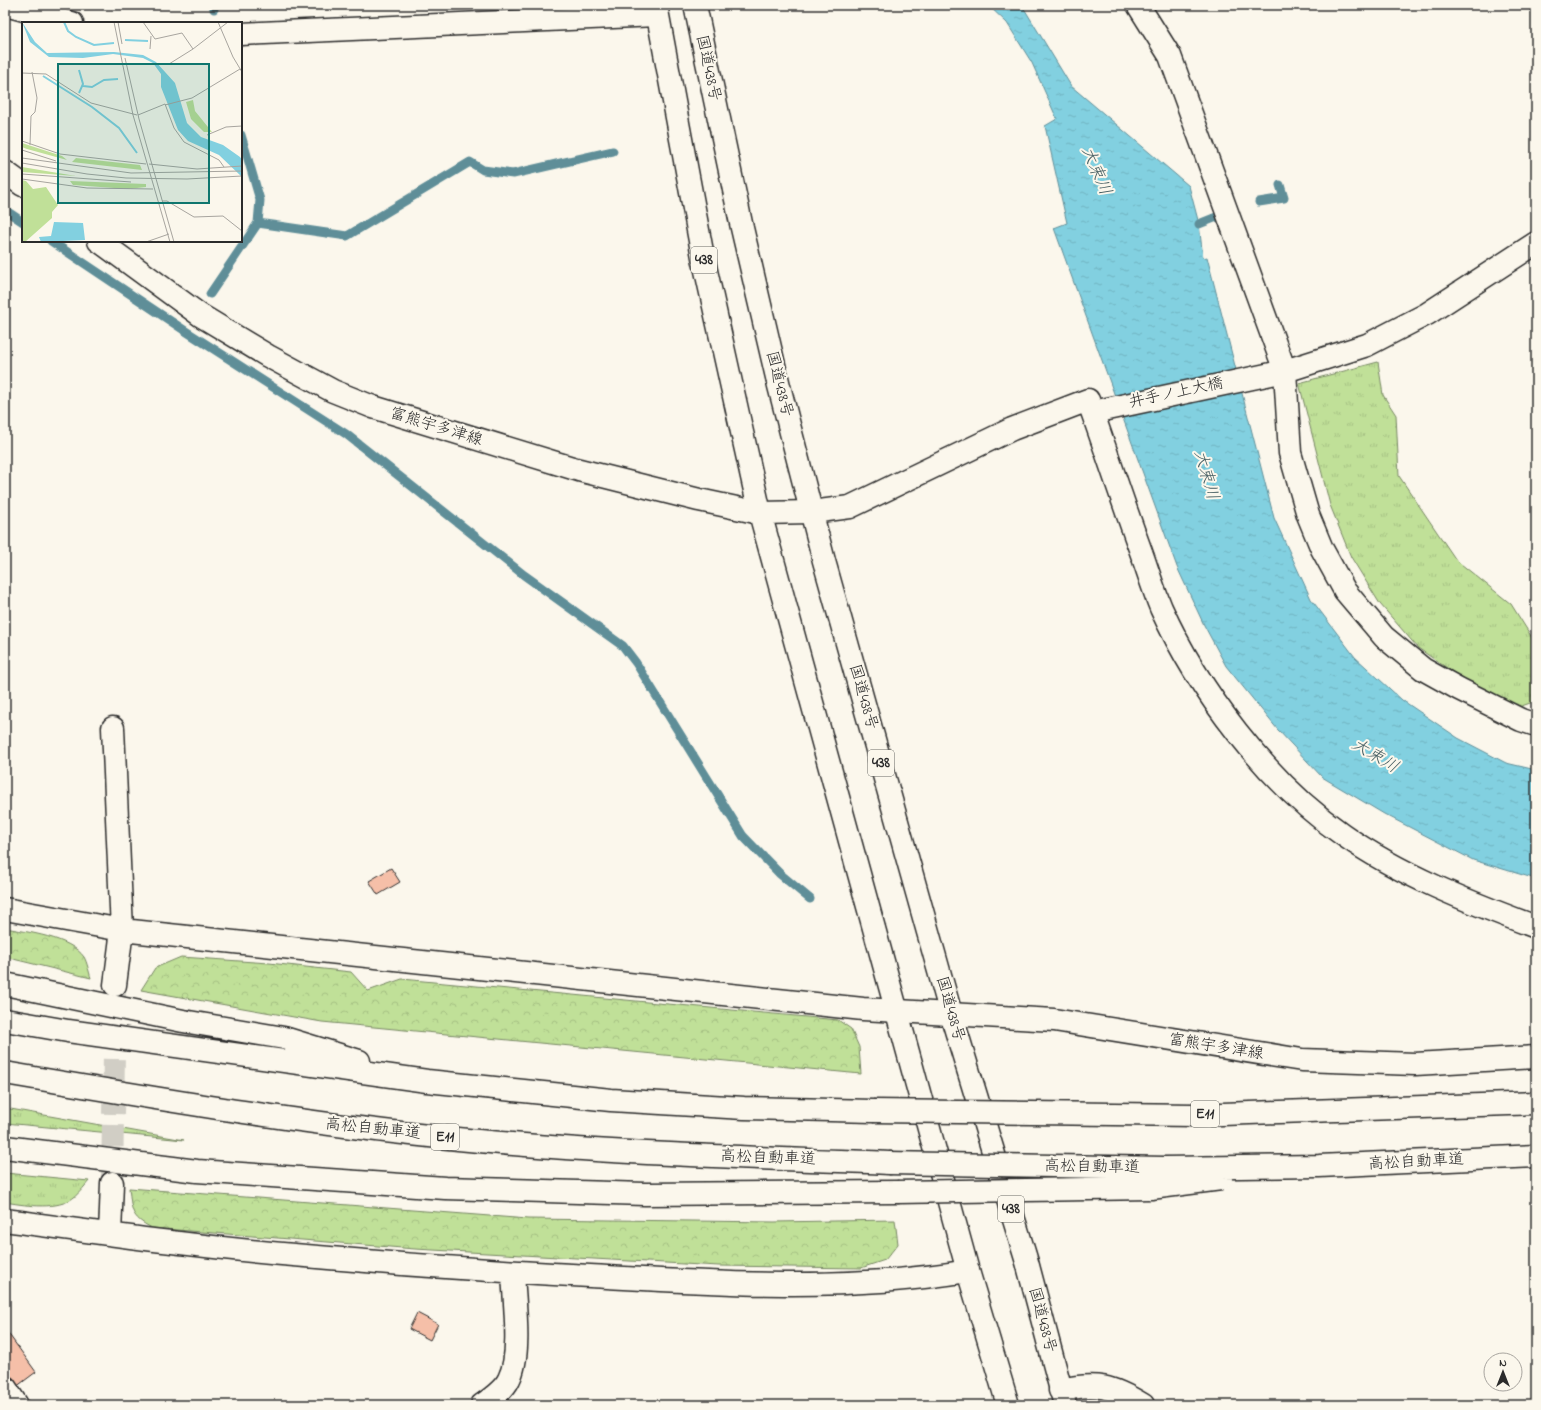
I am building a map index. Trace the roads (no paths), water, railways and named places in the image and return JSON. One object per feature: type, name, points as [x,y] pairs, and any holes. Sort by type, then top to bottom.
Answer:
[{"type":"main road","points":[[5,5],[68,22]]},
{"type":"main road","name":"国道438号","points":[[695,5],[742,228],[779,386],[812,512],[951,1014],[1027,1262],[1062,1398]]},
{"type":"main road","points":[[1138,5],[1170,56],[1285,371],[1290,453],[1308,515],[1322,549],[1345,591],[1384,637],[1423,669],[1459,689],[1531,719]]},
{"type":"main road","points":[[242,34],[656,10]]},
{"type":"main road","name":"438","points":[[656,10],[704,257],[760,513],[898,1011],[968,1271],[1008,1405]]},
{"type":"main road","points":[[5,172],[22,184]]},
{"type":"main road","name":"富熊宇多津線","points":[[100,242],[200,314],[268,356],[333,392],[420,423],[580,470],[760,513],[812,512],[850,507],[1012,429],[1088,400],[1097,411]]},
{"type":"main road","name":"井手ノ上大橋","points":[[1097,411],[1285,371],[1367,345],[1427,314],[1536,243]]},
{"type":"main road","points":[[1097,411],[1161,607],[1183,651],[1212,697],[1248,745],[1288,791],[1342,835],[1389,863],[1468,902],[1536,927]]},
{"type":"main road","points":[[112,728],[122,930],[115,985]]},
{"type":"main road","name":"富熊宇多津線","points":[[5,909],[122,930],[863,1009],[1054,1020],[1302,1060],[1415,1064],[1536,1057]]},
{"type":"main road","points":[[5,984],[183,1022],[284,1038],[427,1081]]},
{"type":"main road","name":"E11","points":[[5,1020],[68,1031],[427,1081],[611,1100],[744,1108],[1195,1115],[1536,1103]]},
{"type":"main road","name":"高松自動車道","points":[[5,1073],[293,1120],[500,1143],[690,1155],[889,1163],[1165,1168],[1319,1166],[1536,1156]]},
{"type":"main road","points":[[5,1147],[197,1171],[445,1188],[645,1194],[1151,1188],[1319,1166]]},
{"type":"main road","points":[[110,1234],[112,1183]]},
{"type":"main road","points":[[5,1220],[110,1234],[294,1255],[513,1272],[759,1285],[855,1284],[935,1277],[968,1271]]},
{"type":"main road","points":[[482,1405],[497,1394],[509,1380],[516,1358],[513,1272]]},
{"type":"main road","points":[[1062,1398],[1083,1385],[1111,1388],[1143,1405]]},
{"type":"main road","points":[[5,1387],[17,1405]]},
{"type":"water","name":"大束川","points":[[988,5],[1020,5],[1025,10],[1071,86],[1189,186],[1199,224],[1203,258],[1207,257],[1274,518],[1311,599],[1355,657],[1402,700],[1458,738],[1506,763],[1536,770],[1536,879],[1473,860],[1384,814],[1322,777],[1278,730],[1226,666],[1204,625],[1177,567],[1054,228],[1067,223],[1045,126],[1057,119],[1032,63],[1007,23]]},
{"type":"waterway","points":[[210,294],[258,223],[260,200],[242,138]]},
{"type":"waterway","points":[[258,223],[347,236],[470,162],[483,170],[513,174],[613,151]]},
{"type":"waterway","points":[[1259,202],[1284,198],[1280,185]]},
{"type":"waterway","points":[[5,210],[22,221]]},
{"type":"waterway","points":[[1199,224],[1219,216]]},
{"type":"waterway","points":[[52,242],[184,330],[346,434],[524,575],[623,646],[636,663],[743,836],[780,874],[810,899]]},
{"type":"tunnel","points":[[112,1180],[115,989]]}]
